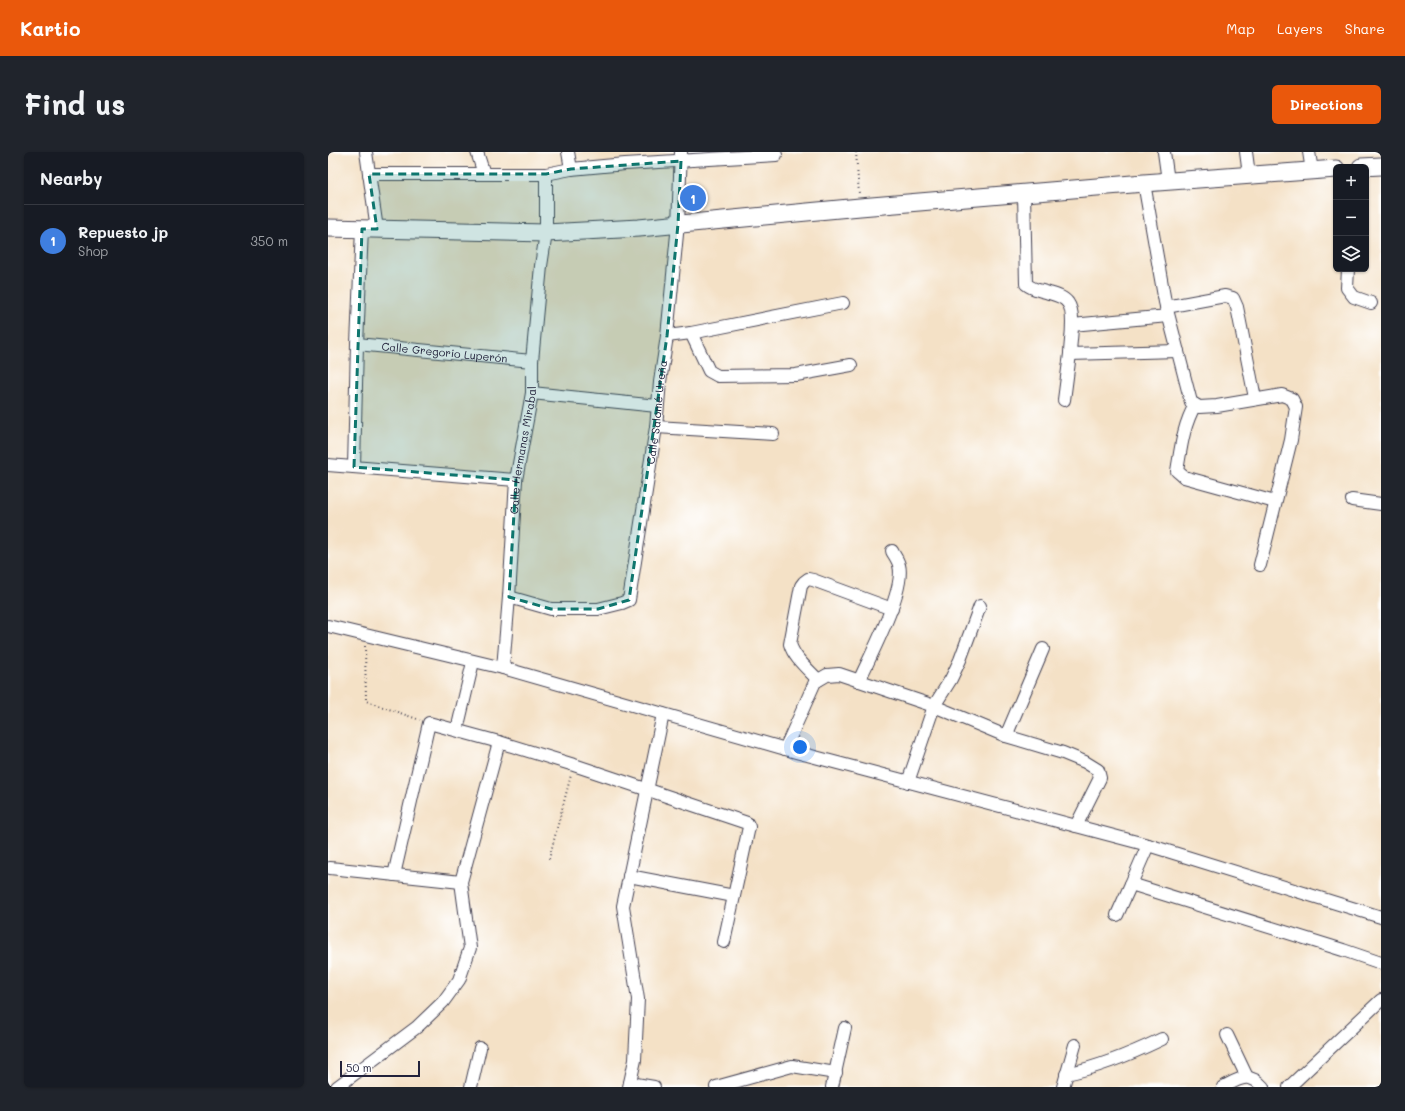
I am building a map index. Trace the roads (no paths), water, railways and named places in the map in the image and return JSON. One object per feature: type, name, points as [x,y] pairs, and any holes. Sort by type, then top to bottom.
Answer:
[{"type":"street","points":[[354,467],[357,344],[369,229],[369,174],[366,152]]},
{"type":"street","points":[[477,152],[484,174]]},
{"type":"street","points":[[568,152],[571,169]]},
{"type":"street","points":[[1164,152],[1168,181]]},
{"type":"street","points":[[1246,152],[1249,175]]},
{"type":"street","points":[[1310,152],[1312,170]]},
{"type":"street","points":[[369,174],[546,174],[625,158],[776,154]]},
{"type":"street","name":"Calle Salomé Ureña","points":[[509,597],[551,609],[598,609],[629,600],[656,427],[657,406],[667,336],[678,224],[681,157]]},
{"type":"street","points":[[1369,167],[1381,166]]},
{"type":"street","points":[[328,228],[546,233],[639,228],[1024,193],[1333,169]]},
{"type":"street","name":"Calle Hermanas Mirabal","points":[[503,668],[516,480],[532,393],[532,361],[541,266],[546,233],[546,174]]},
{"type":"street","points":[[1144,183],[1167,312],[1191,402],[1199,407],[1217,406],[1255,398],[1282,395],[1292,399],[1295,404],[1291,440],[1260,565]]},
{"type":"street","points":[[1024,193],[1026,284],[1033,289],[1064,298],[1070,308],[1072,325],[1064,400]]},
{"type":"street","points":[[1348,272],[1347,288],[1354,297],[1371,303]]},
{"type":"street","points":[[1072,325],[1167,312],[1225,296],[1233,298],[1237,307],[1255,398]]},
{"type":"street","points":[[667,336],[691,333],[843,303]]},
{"type":"street","points":[[691,333],[709,371],[718,376],[796,375],[851,365]]},
{"type":"street","name":"Calle Gregorio Luperón","points":[[357,344],[532,361]]},
{"type":"street","points":[[1070,354],[1178,351]]},
{"type":"street","points":[[532,393],[657,406]]},
{"type":"street","points":[[1194,405],[1189,415],[1183,436],[1177,471],[1184,477],[1275,502]]},
{"type":"street","points":[[656,427],[773,434]]},
{"type":"street","points":[[328,465],[516,480]]},
{"type":"street","points":[[1352,500],[1381,504]]},
{"type":"street","points":[[859,681],[892,609],[899,578],[899,566],[892,551]]},
{"type":"street","points":[[818,680],[799,659],[790,644],[801,586],[804,582],[808,579],[813,580],[892,609]]},
{"type":"street","points":[[908,782],[934,706],[951,679],[960,660],[980,606]]},
{"type":"street","points":[[328,626],[503,668],[785,749],[1148,845],[1381,917]]},
{"type":"street","points":[[1006,736],[1043,649]]},
{"type":"street","points":[[457,730],[473,662]]},
{"type":"street","points":[[785,749],[814,682],[827,674],[839,674],[934,706],[1006,736],[1085,762],[1098,770],[1100,778],[1076,826]]},
{"type":"street","points":[[654,1087],[630,1085],[635,1060],[638,999],[623,906],[663,714]]},
{"type":"street","points":[[394,875],[429,723],[499,742],[574,765],[747,823],[749,827],[724,942]]},
{"type":"street","points":[[337,1087],[417,1027],[443,1002],[459,980],[470,948],[460,882],[499,742]]},
{"type":"street","points":[[1117,914],[1148,845]]},
{"type":"street","points":[[330,868],[460,882]]},
{"type":"street","points":[[630,876],[734,896]]},
{"type":"street","points":[[1131,884],[1381,963]]},
{"type":"street","points":[[1289,1087],[1381,1000]]},
{"type":"street","points":[[832,1087],[845,1028]]},
{"type":"street","points":[[1227,1035],[1247,1077]]},
{"type":"street","points":[[1066,1074],[1084,1071],[1131,1055],[1162,1039]]},
{"type":"street","points":[[1062,1087],[1075,1045]]},
{"type":"street","points":[[471,1087],[480,1048]]},
{"type":"street","points":[[716,1087],[792,1066],[836,1073]]},
{"type":"street","points":[[1223,1087],[1247,1077],[1257,1080],[1262,1087]]},
{"type":"place","name":"Repuesto jp","points":[[693,198]]}]
